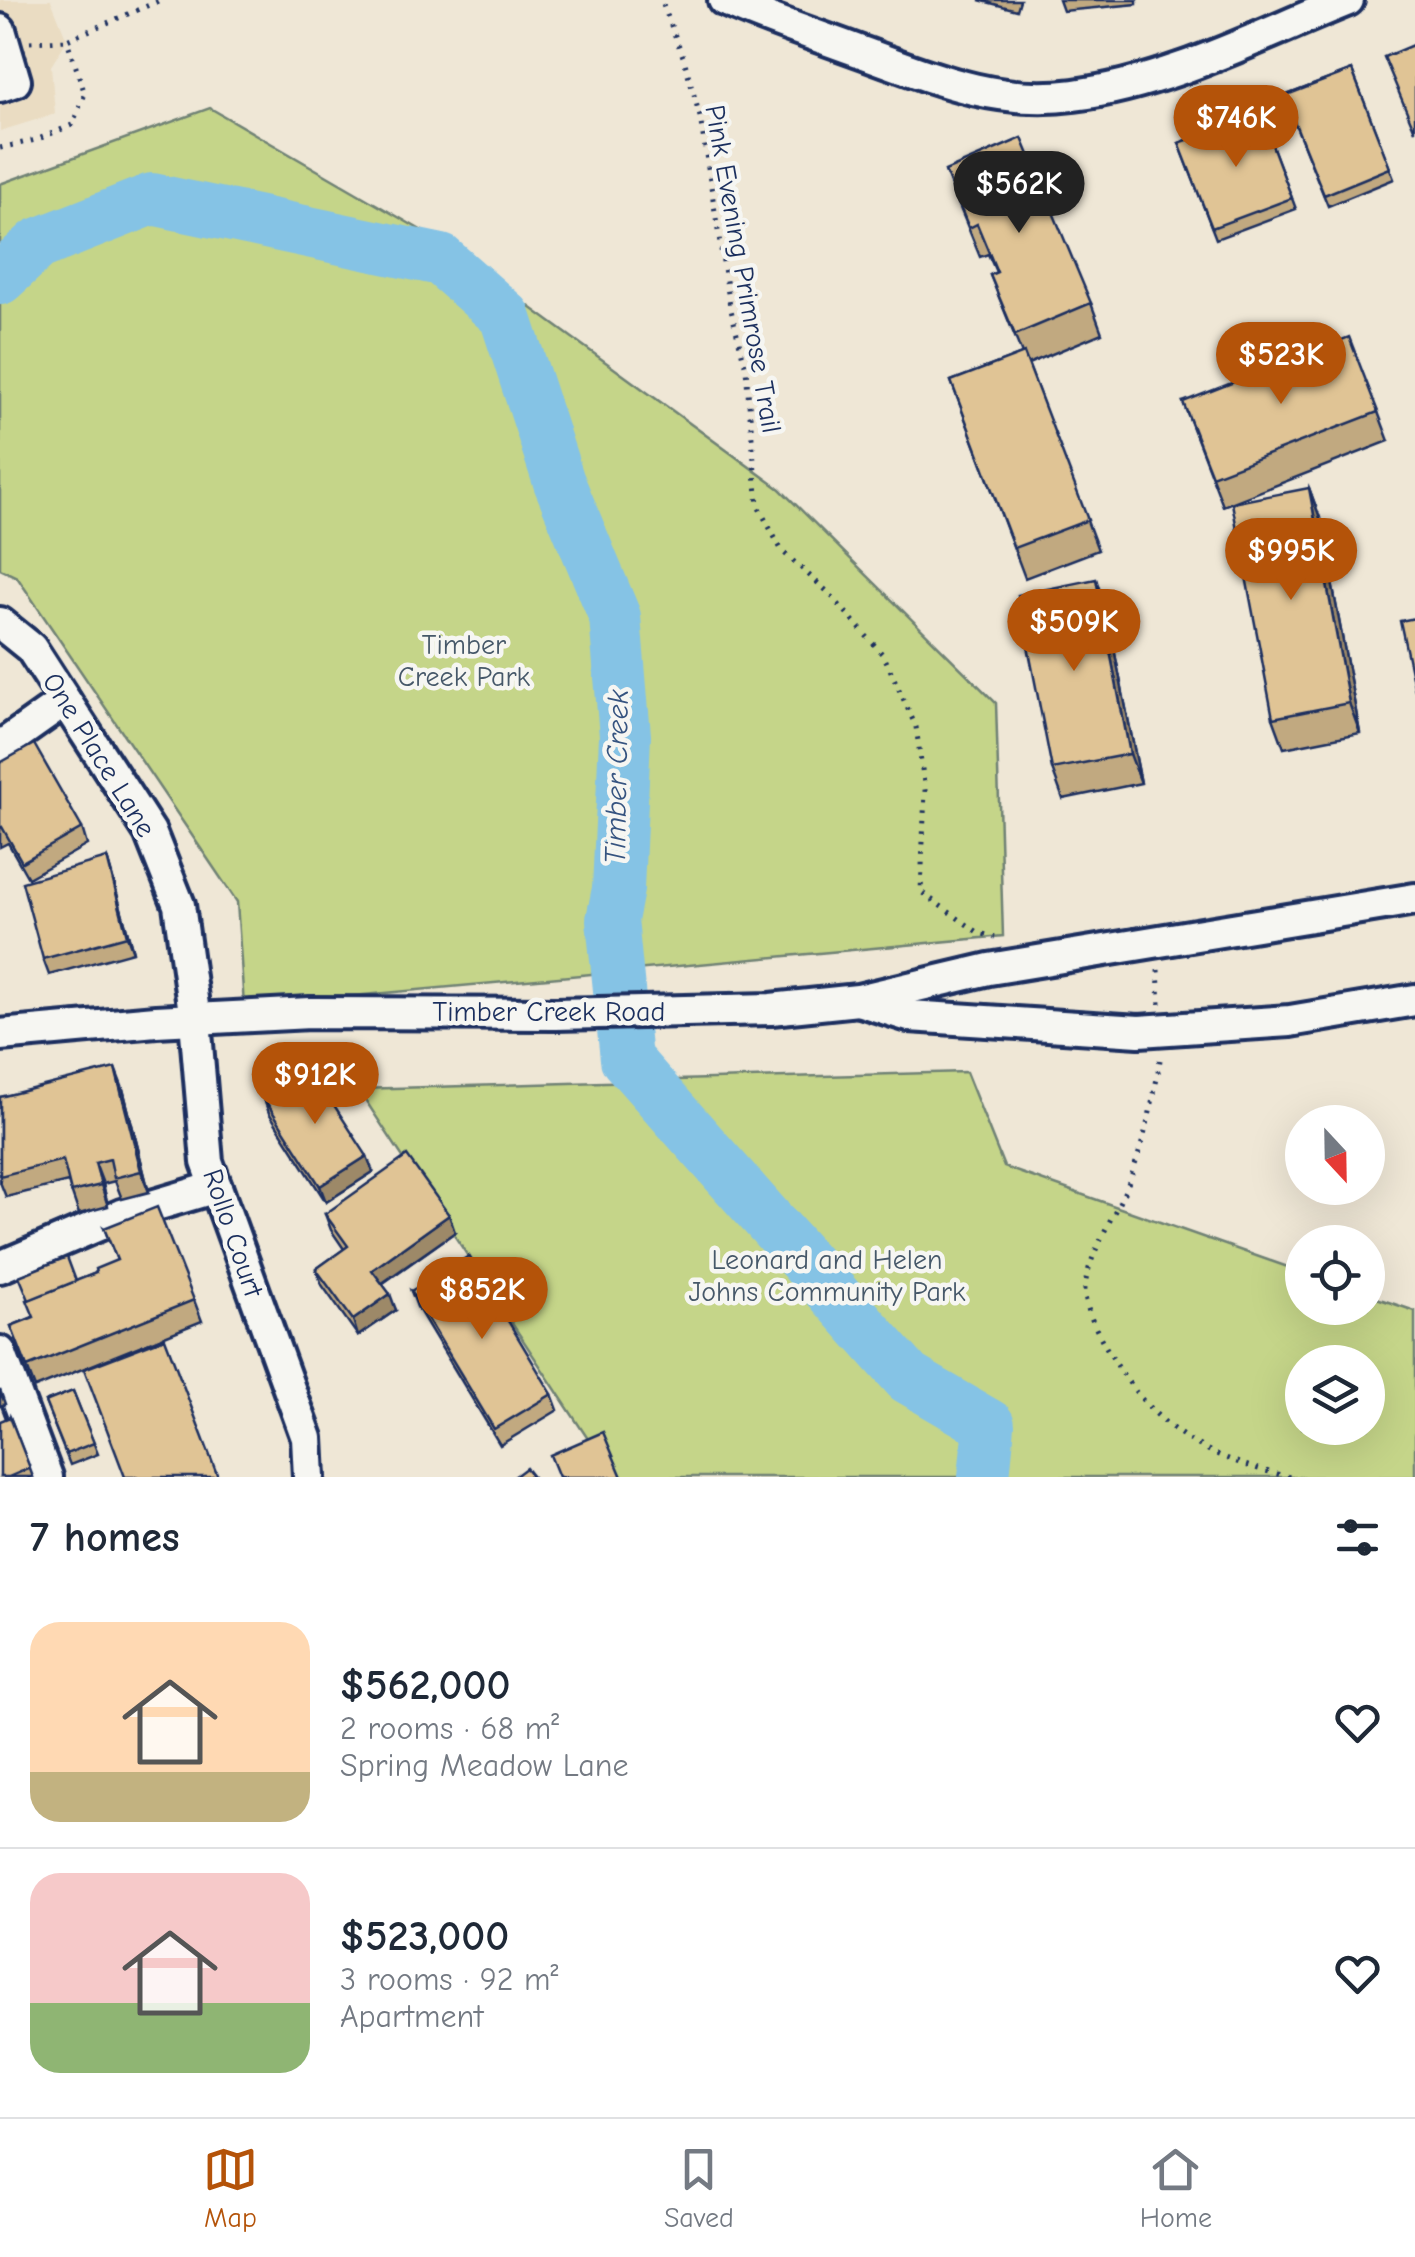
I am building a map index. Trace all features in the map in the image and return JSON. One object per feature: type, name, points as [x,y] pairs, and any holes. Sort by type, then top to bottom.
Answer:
[{"type":"street","points":[[724,0],[955,87],[1010,95],[1071,96],[1121,86],[1199,60],[1348,0]]},
{"type":"street","points":[[0,30],[15,81],[0,86]]},
{"type":"street","name":"One Place Lane","points":[[0,623],[31,648],[150,832],[180,905],[195,1020]]},
{"type":"street","points":[[0,748],[65,701]]},
{"type":"street","name":"Timber Creek Road","points":[[0,1035],[310,1014],[771,1009],[858,1000],[989,969],[1415,899]]},
{"type":"street","name":"Timber Creek Road","points":[[858,1000],[909,1016],[1139,1031],[1290,1022],[1415,1000]]},
{"type":"street","name":"Rollo Court","points":[[195,1020],[207,1162],[306,1438],[309,1477]]},
{"type":"street","points":[[0,1267],[122,1215],[216,1187]]},
{"type":"street","points":[[0,1352],[47,1477]]},
{"type":"path","points":[[0,148],[36,140],[72,125],[85,94],[68,40],[161,0]]},
{"type":"path","name":"Pink Evening Primrose Trail","points":[[664,4],[700,117],[730,306],[746,370],[758,506],[782,551],[829,593],[884,656],[916,728],[925,790],[921,892],[978,934],[1007,940]]},
{"type":"path","points":[[1158,956],[1160,1014]]},
{"type":"path","points":[[1161,1050],[1156,1086],[1131,1177],[1090,1268],[1085,1293],[1098,1336],[1132,1390],[1176,1434],[1246,1468],[1290,1477]]},
{"type":"shaded area","points":[[0,0],[51,0],[67,40],[51,66],[55,114],[0,131]]},
{"type":"green space","name":"Timber Creek Park","points":[[210,108],[438,240],[780,489],[996,703],[1003,936],[244,1006],[237,902],[17,577],[0,569],[0,184]]},
{"type":"green space","name":"Leonard and Helen Johns Community Park","points":[[966,1072],[1004,1167],[1285,1266],[1285,1325],[1385,1325],[1385,1301],[1415,1311],[1415,1477],[613,1477],[358,1089]]},
{"type":"building","points":[[1415,44],[1415,131],[1384,57]]},
{"type":"building","points":[[1352,70],[1390,168],[1324,195],[1284,96]]},
{"type":"building","points":[[1260,113],[1292,198],[1212,228],[1179,143]]},
{"type":"building","points":[[1022,138],[1091,303],[1015,335],[990,275],[997,272],[977,224],[969,228],[945,171]]},
{"type":"building","points":[[1349,337],[1378,412],[1212,476],[1183,402]]},
{"type":"building","points":[[1024,353],[1088,520],[1014,548],[951,381]]},
{"type":"building","points":[[1309,488],[1349,703],[1273,718],[1232,503]]},
{"type":"building","points":[[1096,579],[1130,754],[1052,769],[1018,595]]},
{"type":"building","points":[[1415,618],[1415,691],[1400,621]]},
{"type":"building","points":[[34,744],[82,828],[22,862],[0,828],[0,763]]},
{"type":"building","points":[[107,858],[127,936],[43,959],[22,882]]},
{"type":"building","points":[[115,1068],[141,1171],[114,1178],[110,1159],[95,1163],[101,1185],[71,1192],[63,1160],[0,1176],[0,1097]]},
{"type":"building","points":[[310,1068],[367,1156],[320,1186],[263,1097]]},
{"type":"building","points":[[407,1156],[449,1215],[372,1270],[390,1294],[353,1320],[316,1269],[348,1246],[325,1214]]},
{"type":"building","points":[[157,1207],[194,1300],[27,1367],[11,1326],[34,1317],[27,1300],[96,1273],[95,1269],[117,1260],[104,1228]]},
{"type":"building","points":[[469,1256],[552,1394],[494,1429],[411,1291]]},
{"type":"building","points":[[67,1257],[76,1281],[29,1300],[19,1276]]},
{"type":"building","points":[[165,1338],[218,1477],[125,1477],[84,1369]]},
{"type":"building","points":[[73,1391],[94,1443],[66,1454],[45,1402]]},
{"type":"building","points":[[10,1417],[30,1468],[0,1477],[0,1421]]},
{"type":"building","points":[[603,1432],[622,1477],[559,1477],[550,1455]]},
{"type":"building","points":[[526,1468],[533,1477],[514,1477]]},
{"type":"waterway","name":"Timber Creek","points":[[0,279],[38,244],[152,199],[441,260],[505,316],[559,482],[615,617],[625,736],[618,889],[612,920],[626,1059],[908,1378],[989,1425],[984,1477]]}]
